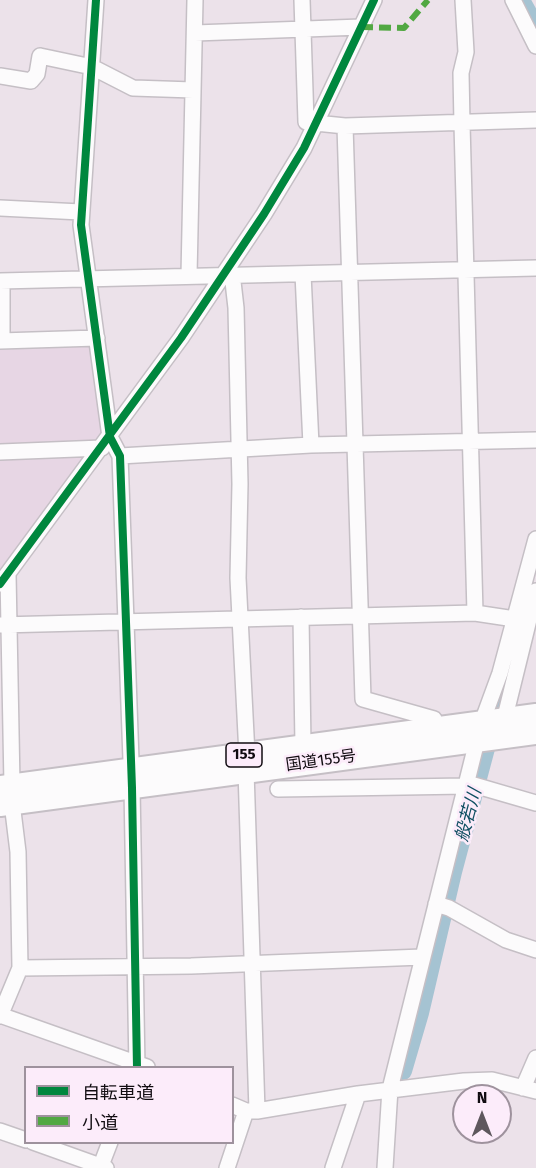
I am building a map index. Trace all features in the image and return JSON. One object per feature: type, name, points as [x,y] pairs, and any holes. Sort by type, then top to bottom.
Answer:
[{"type":"highway","name":"国道155号","points":[[6,795],[491,730],[536,715]]},
{"type":"highway","name":"国道155号","points":[[246,763],[303,746],[491,730],[536,733]]},
{"type":"street","points":[[96,0],[81,212],[97,338],[106,442],[120,456],[141,1066],[0,1015],[20,968],[18,852],[6,795],[4,579],[106,442],[228,273],[276,195],[314,125],[374,0]]},
{"type":"street","points":[[189,275],[195,0]]},
{"type":"street","points":[[302,0],[306,123],[345,126],[536,120]]},
{"type":"street","points":[[463,0],[466,52],[461,73],[475,613]]},
{"type":"street","points":[[513,0],[536,46]]},
{"type":"street","points":[[195,33],[361,27]]},
{"type":"street","points":[[0,76],[31,81],[37,74],[40,56],[92,67],[133,88],[193,90]]},
{"type":"street","points":[[345,126],[358,616],[363,699],[435,719]]},
{"type":"street","points":[[0,208],[81,212]]},
{"type":"street","points":[[97,338],[1,341],[1,280],[228,273],[303,274],[536,268]]},
{"type":"street","points":[[227,1168],[245,1109],[252,964],[238,578],[239,448],[236,308],[228,273]]},
{"type":"street","points":[[303,274],[311,445]]},
{"type":"street","points":[[120,456],[311,445],[536,440]]},
{"type":"street","points":[[0,452],[106,442]]},
{"type":"street","points":[[385,1168],[390,1089],[422,957],[441,906],[471,784],[491,730],[520,619],[536,539]]},
{"type":"street","points":[[491,730],[500,673],[520,619],[536,591]]},
{"type":"street","points":[[4,625],[475,613],[520,619]]},
{"type":"street","points":[[301,617],[303,746]]},
{"type":"street","points":[[278,789],[471,784],[536,803]]},
{"type":"street","points":[[441,906],[506,940],[536,950]]},
{"type":"street","points":[[20,968],[252,964],[422,957]]},
{"type":"street","points":[[245,1109],[390,1089],[492,1080],[529,1089],[536,1058]]},
{"type":"street","points":[[333,1168],[357,1094]]},
{"type":"street","points":[[0,1131],[24,1139]]},
{"type":"street","points":[[36,1144],[102,1167],[110,1144]]},
{"type":"shaded area","points":[[92,343],[106,430],[0,572],[0,346]]},
{"type":"waterway","name":"般若川","points":[[521,0],[536,27]]},
{"type":"waterway","name":"般若川","points":[[403,1071],[420,1013],[453,872],[508,666]]},
{"type":"marked path","points":[[361,27],[404,28],[428,0]]},
{"type":"cycle path","points":[[96,0],[81,225],[110,437],[120,456],[132,788],[137,1066]]},
{"type":"cycle path","points":[[0,584],[181,338],[264,214],[304,148],[374,0]]}]
